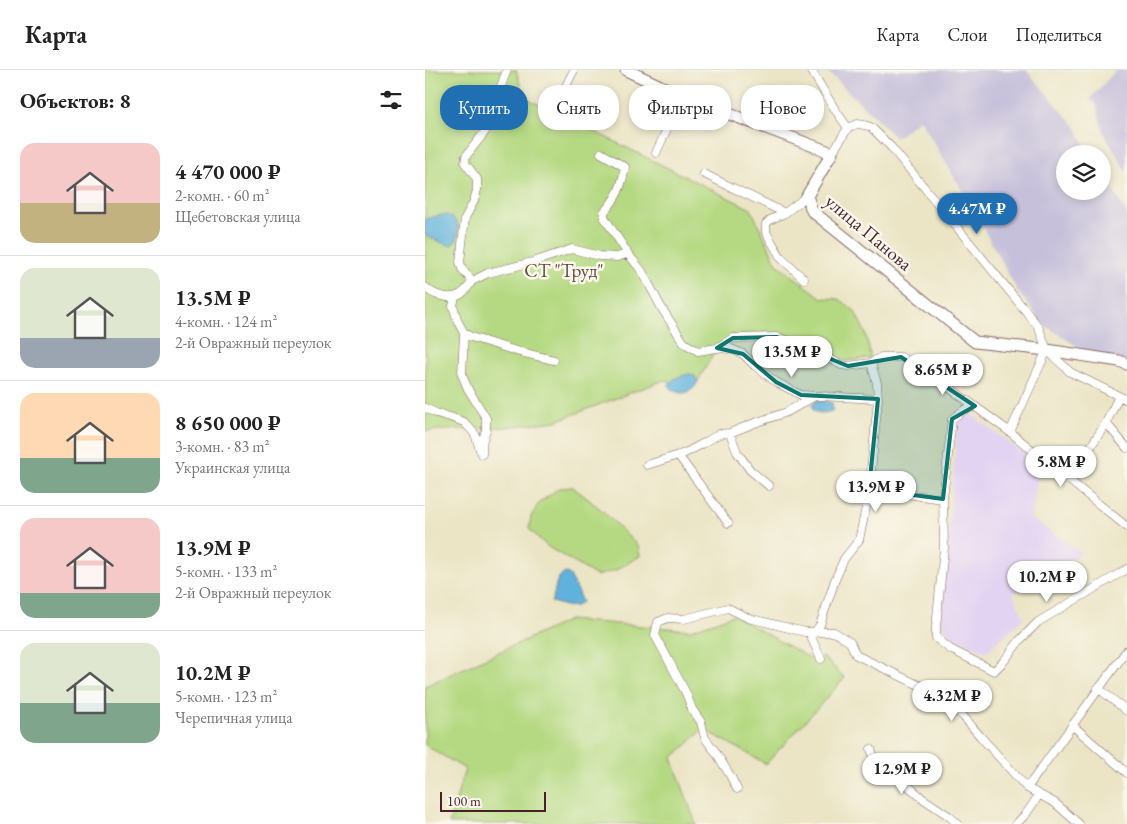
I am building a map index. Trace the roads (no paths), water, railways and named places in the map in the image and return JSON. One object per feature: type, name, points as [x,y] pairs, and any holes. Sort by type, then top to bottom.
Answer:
[{"type":"street","points":[[472,281],[462,269],[461,262],[465,218],[474,201],[477,190],[477,179],[465,163],[466,156],[489,124],[507,70]]},
{"type":"street","points":[[566,85],[573,70]]},
{"type":"street","points":[[626,70],[658,85]]},
{"type":"street","points":[[811,70],[848,128]]},
{"type":"street","points":[[731,115],[832,153],[848,128],[857,124],[871,127],[891,147],[1038,326],[1047,350],[1070,372],[1127,400]]},
{"type":"street","points":[[656,153],[666,130]]},
{"type":"street","name":"улица Панова","points":[[832,153],[807,196],[812,211],[975,342],[1047,350],[1119,361],[1127,364]]},
{"type":"street","points":[[601,154],[625,167],[622,183],[613,202],[604,212],[604,216],[642,271],[661,307],[684,343],[698,351],[731,348],[743,354],[776,382],[801,395],[878,399]]},
{"type":"street","points":[[704,174],[785,213]]},
{"type":"street","points":[[804,279],[781,258],[766,232],[766,224],[785,213],[807,196]]},
{"type":"street","points":[[425,287],[429,291],[443,296],[455,297],[466,290],[472,281],[488,273],[533,262],[572,249],[600,256],[617,257],[629,254]]},
{"type":"street","points":[[455,297],[453,306],[458,322],[464,332],[471,337],[515,351],[554,360]]},
{"type":"street","points":[[425,408],[464,422],[475,434],[482,454],[486,418],[468,389],[462,375],[464,332]]},
{"type":"street","points":[[717,348],[733,338],[777,337],[811,349],[841,365],[871,363],[881,357],[901,357],[940,381],[1010,432],[1127,527]]},
{"type":"street","points":[[1010,432],[1047,350]]},
{"type":"street","points":[[821,659],[811,637],[820,625],[844,559],[859,540],[869,489],[878,399],[877,383],[871,363]]},
{"type":"street","points":[[647,464],[685,453],[719,434],[730,433],[787,412],[815,396]]},
{"type":"street","points":[[1069,480],[1106,423],[1119,396]]},
{"type":"street","points":[[975,406],[964,410],[952,420],[943,500],[944,548],[936,638],[949,649],[994,670],[1038,622],[1127,569]]},
{"type":"street","points":[[1106,423],[1127,448]]},
{"type":"street","points":[[730,433],[737,452],[750,470],[769,486]]},
{"type":"street","points":[[678,454],[728,523]]},
{"type":"street","points":[[869,489],[943,500]]},
{"type":"street","points":[[737,789],[715,751],[705,738],[701,722],[692,709],[686,693],[655,635],[658,622],[668,618],[684,619],[728,608],[748,618],[805,632],[834,632],[850,642],[855,655],[929,690],[963,716],[1027,788],[1055,803],[1079,824]]},
{"type":"street","points":[[1027,788],[1127,650]]},
{"type":"street","points":[[1098,688],[1127,711]]},
{"type":"street","points":[[1072,725],[1127,773]]},
{"type":"street","points":[[871,749],[873,755],[922,798],[958,824]]},
{"type":"street","points":[[1016,824],[1026,814],[1039,795]]},
{"type":"water","points":[[442,215],[451,217],[457,223],[457,238],[454,244],[442,243],[425,235],[425,219]]},
{"type":"water","points":[[690,374],[694,375],[698,381],[689,391],[685,393],[676,392],[669,385],[675,379]]},
{"type":"water","points":[[819,400],[832,403],[833,410],[824,413],[814,411],[812,404]]},
{"type":"water","points":[[566,573],[570,575],[582,602],[578,605],[567,606],[551,602],[557,581]]},
{"type":"park label","name":"СТ \"Труд\"","points":[[564,270]]}]
